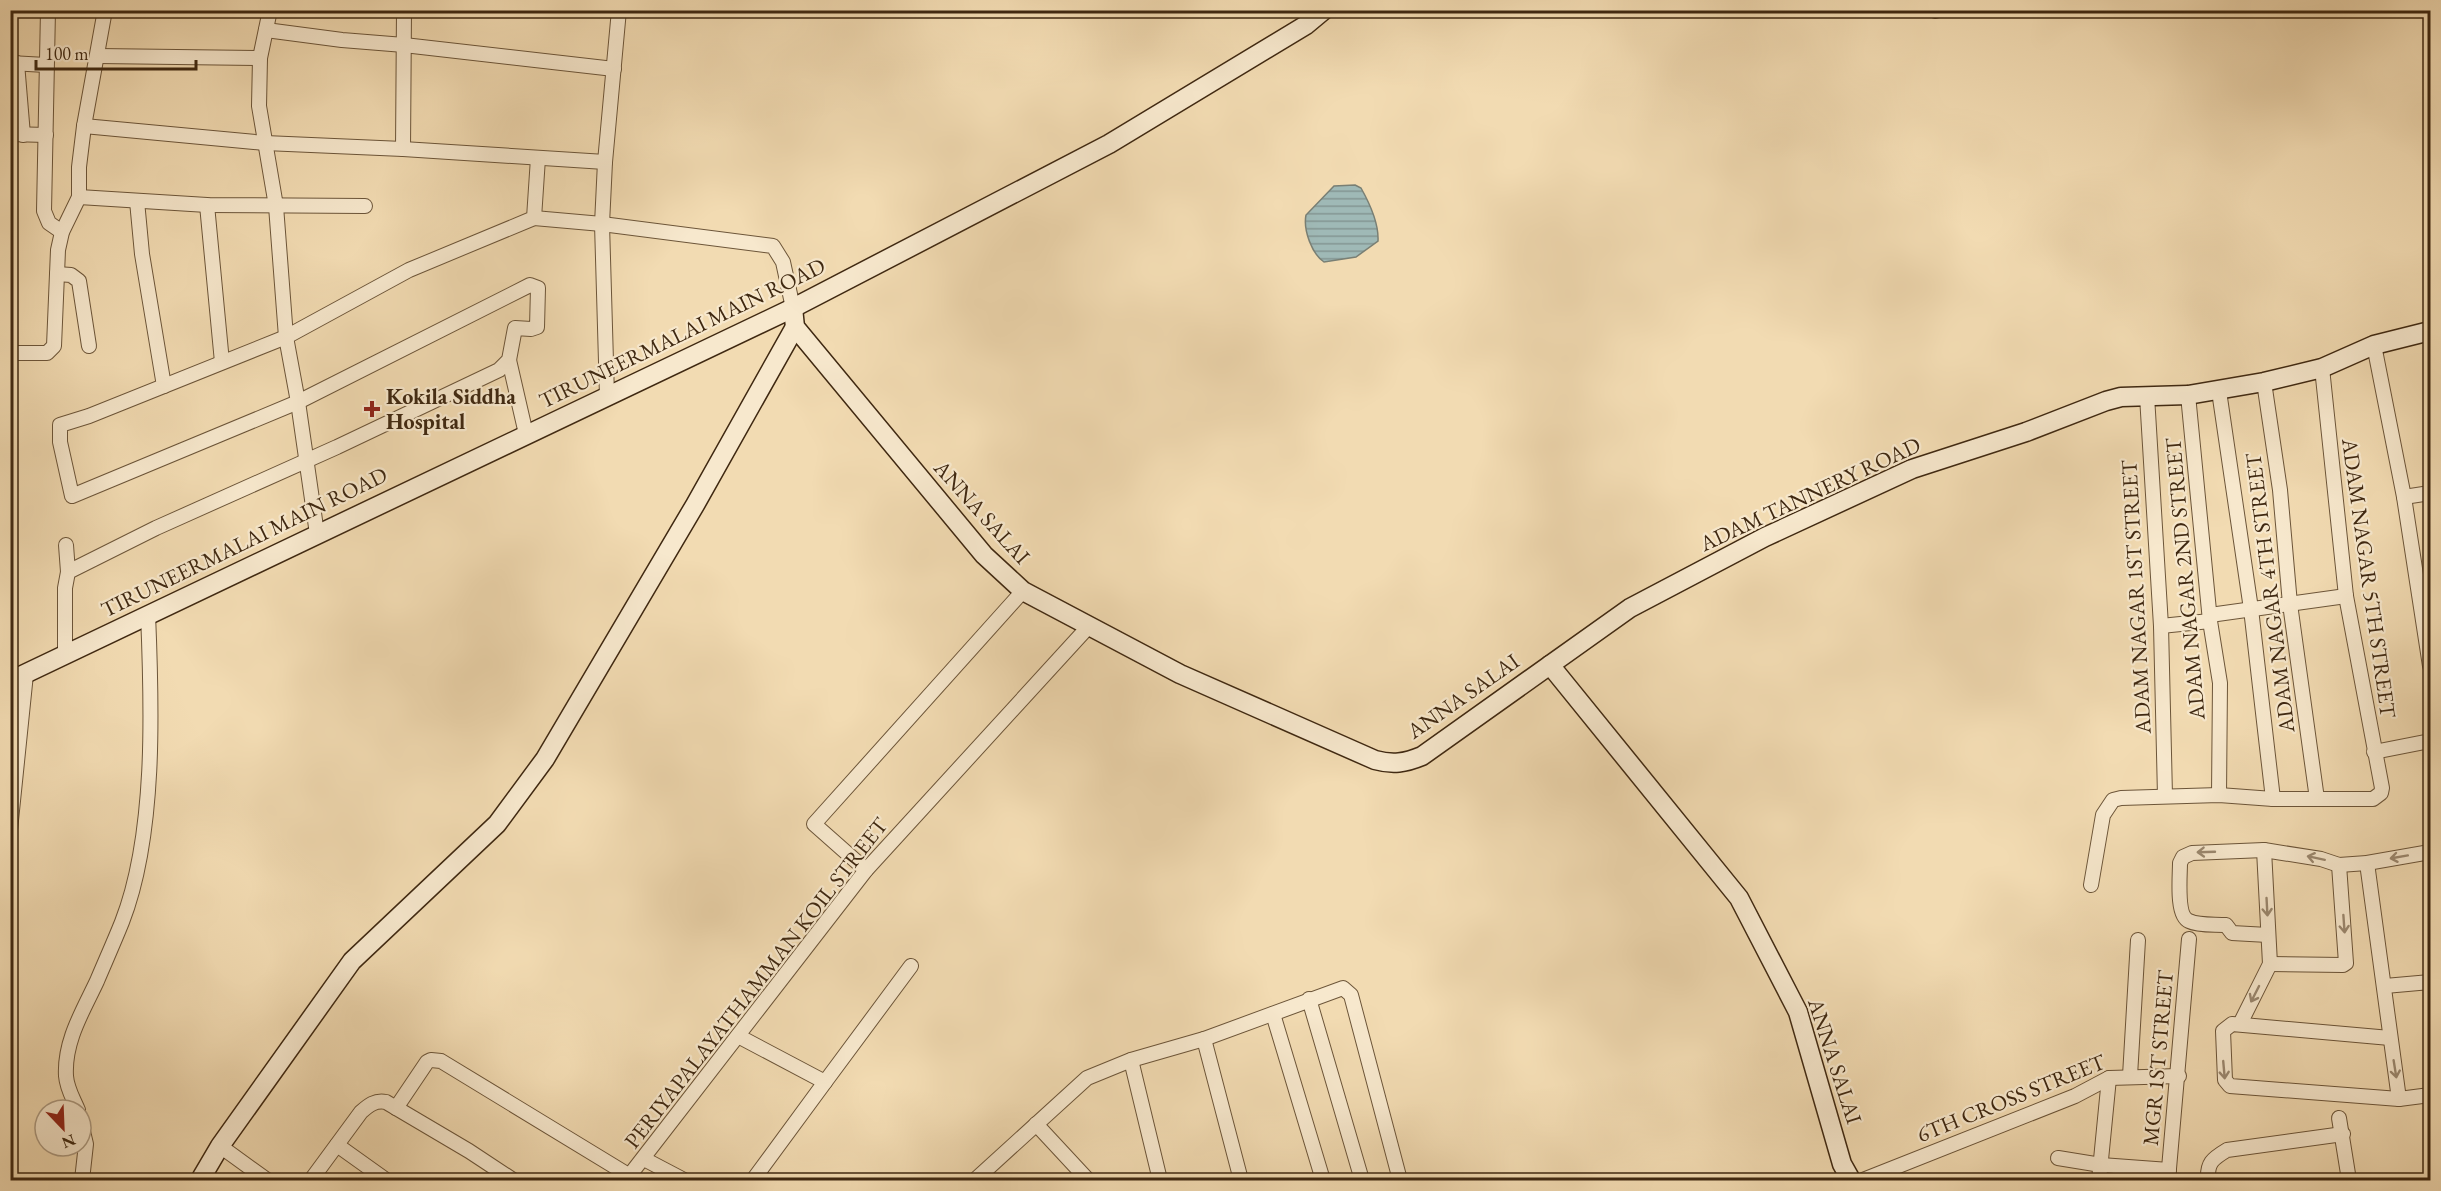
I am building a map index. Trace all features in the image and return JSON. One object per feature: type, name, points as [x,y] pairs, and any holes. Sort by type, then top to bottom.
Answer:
[{"type":"street","points":[[48,10],[44,211],[49,223],[62,232]]},
{"type":"street","points":[[10,353],[47,353],[54,346],[57,274],[62,232],[79,197],[79,167],[84,126],[105,10]]},
{"type":"street","points":[[270,10],[260,58],[259,106],[276,206],[286,337],[317,534]]},
{"type":"street","points":[[403,149],[404,10]]},
{"type":"street","points":[[607,396],[602,224],[605,162],[620,10]]},
{"type":"street","name":"TIRUNEERMALAI MAIN ROAD","points":[[19,677],[794,308],[1109,144],[1306,25],[1324,10]]},
{"type":"street","points":[[266,30],[614,69]]},
{"type":"street","points":[[98,56],[260,58]]},
{"type":"street","points":[[46,65],[14,63],[17,134],[46,135]]},
{"type":"street","points":[[84,126],[265,143],[605,162]]},
{"type":"street","points":[[534,218],[538,158]]},
{"type":"street","points":[[79,197],[207,205],[365,206]]},
{"type":"street","points":[[137,201],[142,254],[164,386]]},
{"type":"street","points":[[207,205],[222,362]]},
{"type":"street","points":[[200,1180],[220,1146],[352,961],[497,824],[545,759],[695,505],[795,327],[794,308],[783,262],[774,246],[602,224],[534,218],[409,270],[286,337],[89,417],[60,425],[60,442],[72,495],[298,402],[530,285],[535,285],[539,292],[537,327],[514,328],[509,360],[526,434]]},
{"type":"street","points":[[57,274],[72,275],[79,281],[89,346]]},
{"type":"street","name":"ANNA SALAI","points":[[795,327],[977,546],[1023,591],[1180,674],[1375,760],[1392,764],[1408,762],[1422,756],[1550,665],[1739,898],[1798,1012],[1842,1164],[1851,1180]]},
{"type":"street","name":"ADAM TANNERY ROAD","points":[[1550,665],[1630,608],[1765,537],[1912,470],[2026,432],[2106,401],[2121,397],[2188,396],[2264,382],[2322,368],[2374,345],[2430,331]]},
{"type":"street","points":[[2374,345],[2404,497],[2429,646],[2430,666]]},
{"type":"street","points":[[68,572],[156,528],[337,447],[499,370],[509,360]]},
{"type":"street","name":"ADAM NAGAR 5TH STREET","points":[[2317,799],[2373,799],[2381,793],[2382,788],[2346,596],[2322,368]]},
{"type":"street","name":"ADAM NAGAR 4TH STREET","points":[[2264,382],[2280,490],[2290,604],[2317,799]]},
{"type":"street","points":[[2219,391],[2251,609],[2273,799]]},
{"type":"street","name":"ADAM NAGAR 1ST STREET","points":[[2147,396],[2161,626],[2165,796]]},
{"type":"street","name":"ADAM NAGAR 2ND STREET","points":[[2188,396],[2210,618],[2220,683],[2219,795]]},
{"type":"street","points":[[2404,497],[2430,493]]},
{"type":"street","points":[[65,654],[65,588],[68,572],[66,545]]},
{"type":"street","points":[[866,870],[814,824],[1023,591]]},
{"type":"street","points":[[2161,626],[2251,609],[2346,596]]},
{"type":"street","points":[[72,1098],[66,1074],[73,1028],[123,921],[140,862],[147,789],[151,688],[148,614]]},
{"type":"street","name":"PERIYAPALAYATHAMMAN KOIL STREET","points":[[628,1178],[866,870],[1090,625]]},
{"type":"street","points":[[10,830],[19,677]]},
{"type":"street","points":[[2374,752],[2430,741]]},
{"type":"street","points":[[2091,885],[2103,814],[2113,800],[2219,795],[2317,799]]},
{"type":"street","points":[[2240,1024],[2270,964],[2265,850]]},
{"type":"street","points":[[2268,935],[2232,933],[2226,925],[2190,922],[2184,918],[2181,911],[2180,863],[2183,857],[2192,853],[2265,850],[2321,858],[2339,865],[2367,863],[2430,852]]},
{"type":"street","points":[[2367,863],[2399,1099]]},
{"type":"street","points":[[2270,964],[2343,965],[2346,963],[2339,865]]},
{"type":"street","name":"MGR 1ST STREET","points":[[2169,1175],[2189,939]]},
{"type":"street","points":[[2130,1076],[2138,940]]},
{"type":"street","points":[[753,1180],[911,966]]},
{"type":"street","points":[[2385,986],[2430,982]]},
{"type":"street","points":[[975,1180],[990,1175],[1036,1124],[1087,1078],[1131,1060],[1204,1040],[1343,988],[1350,995],[1400,1180]]},
{"type":"street","points":[[1309,999],[1362,1180]]},
{"type":"street","points":[[1273,1014],[1323,1180]]},
{"type":"street","points":[[2390,1038],[2232,1024],[2223,1031],[2225,1080],[2230,1086],[2399,1099],[2430,1095]]},
{"type":"street","points":[[738,1036],[825,1082]]},
{"type":"street","points":[[1204,1040],[1241,1180]]},
{"type":"street","points":[[396,1108],[427,1062],[441,1060],[628,1178]]},
{"type":"street","points":[[1131,1060],[1160,1180]]},
{"type":"street","name":"6TH CROSS STREET","points":[[1863,1180],[2075,1096],[2109,1077],[2179,1076]]},
{"type":"street","points":[[2098,1180],[2109,1077]]},
{"type":"street","points":[[312,1180],[349,1127],[371,1103],[379,1101],[396,1108],[469,1151],[513,1180]]},
{"type":"street","points":[[2339,1118],[2349,1180]]},
{"type":"street","points":[[1036,1124],[1088,1180]]},
{"type":"street","points":[[2208,1180],[2209,1164],[2227,1150],[2343,1134]]},
{"type":"street","points":[[337,1145],[386,1180]]},
{"type":"street","points":[[220,1146],[267,1180]]},
{"type":"street","points":[[82,1180],[84,1158]]},
{"type":"street","points":[[2058,1158],[2169,1175]]},
{"type":"street","points":[[644,1159],[684,1180]]},
{"type":"water","points":[[1355,185],[1361,188],[1371,207],[1377,227],[1378,241],[1356,257],[1324,262],[1309,241],[1306,215],[1334,186]]},
{"type":"place","name":"Kokila Siddha Hospital","points":[[372,409]]}]
